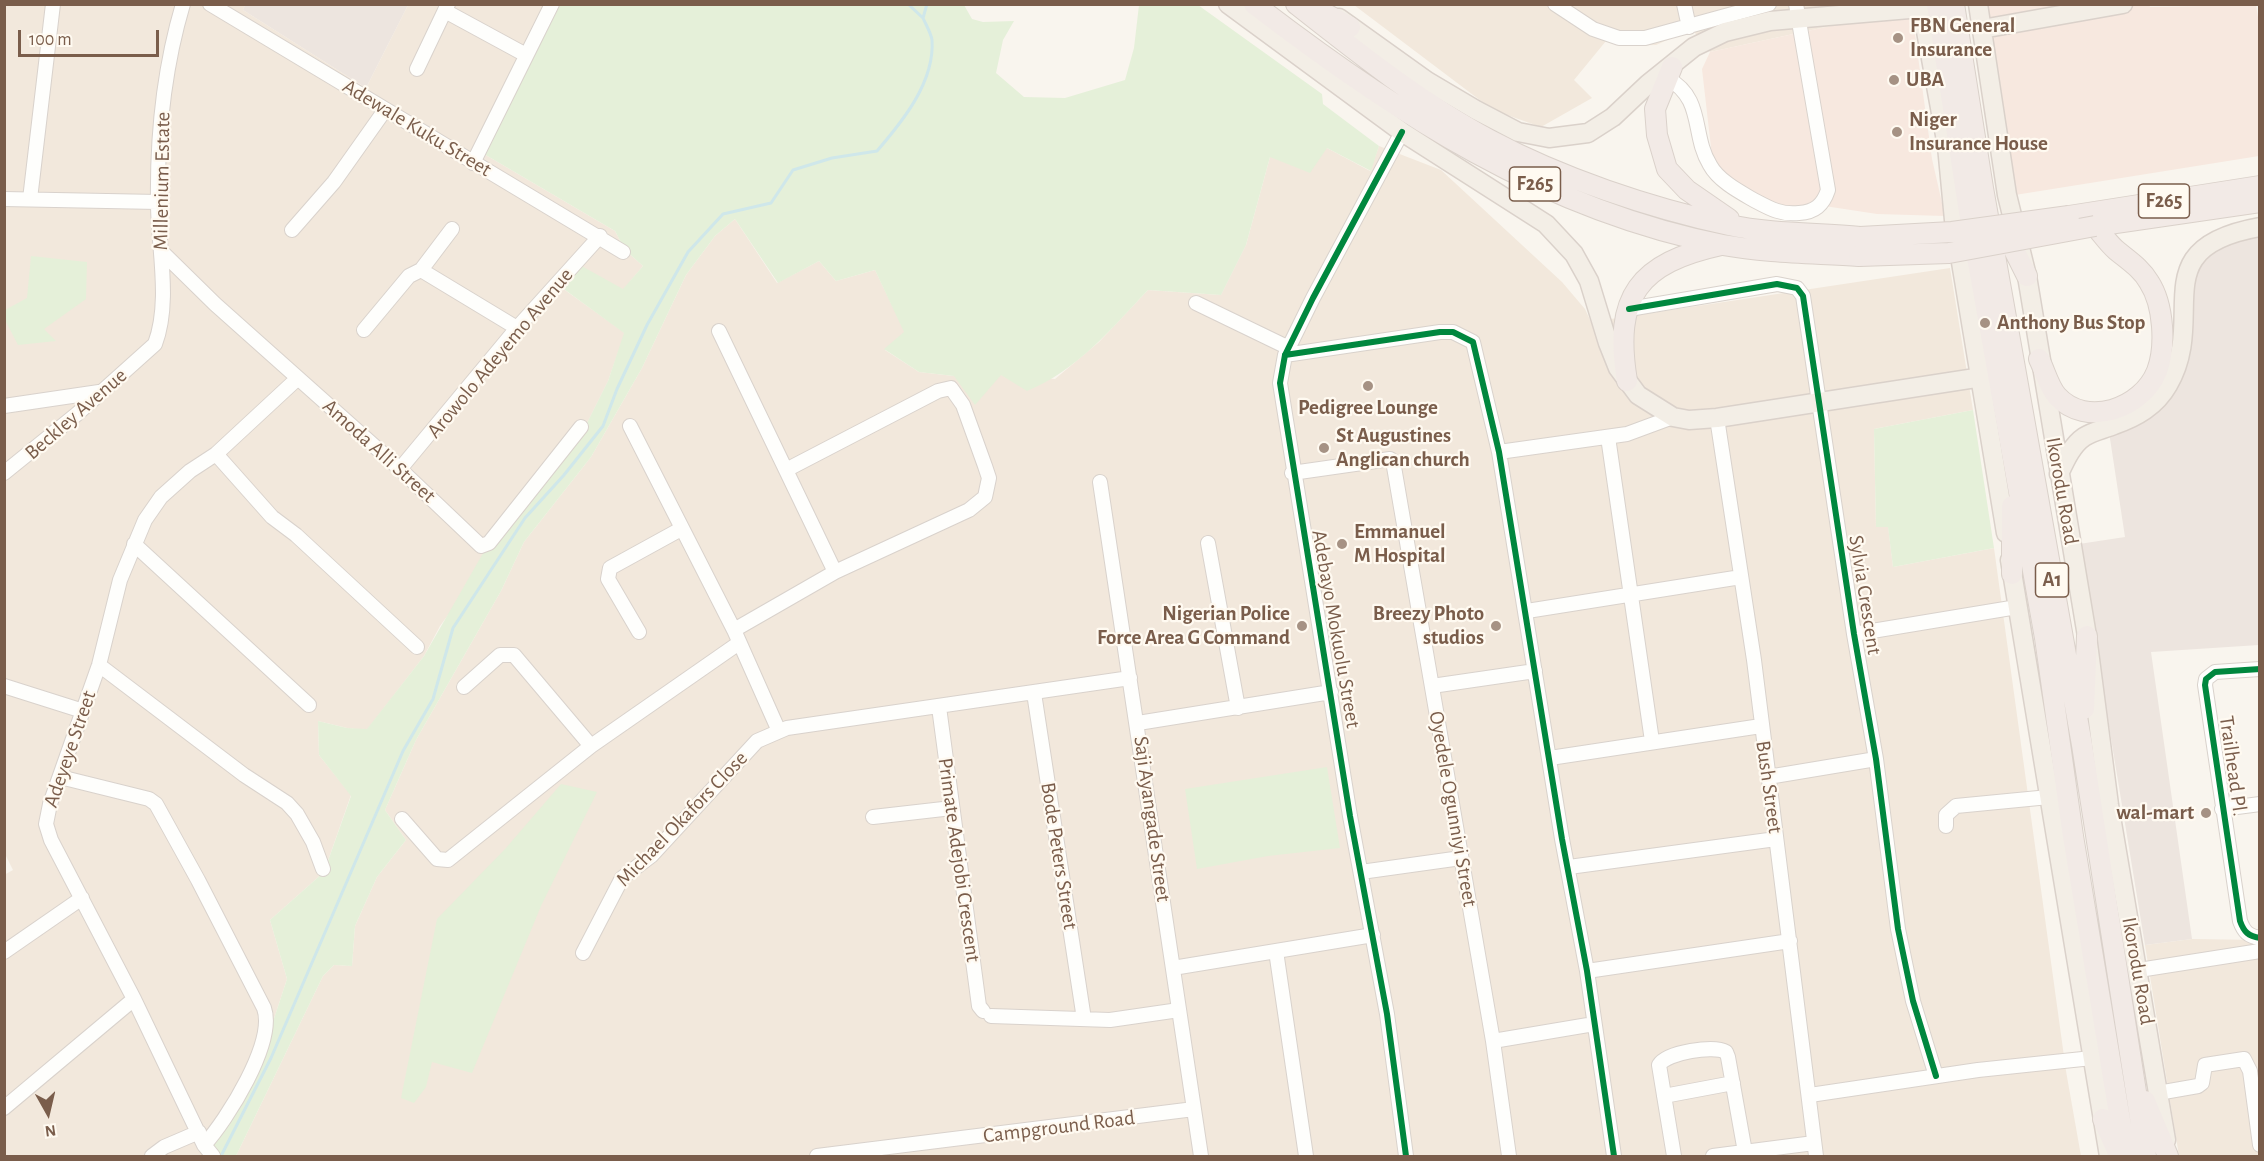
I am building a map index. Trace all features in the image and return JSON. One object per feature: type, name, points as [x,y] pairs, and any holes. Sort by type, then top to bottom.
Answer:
[{"type":"highway","name":"F265","points":[[1254,4],[1404,113],[1485,160],[1591,207],[1724,245],[1860,246],[1949,253],[2095,226],[2256,189]]},
{"type":"highway","name":"F265","points":[[1296,4],[1347,34],[1426,101],[1490,140],[1588,182],[1662,207],[1745,227],[1860,246],[2256,189]]},
{"type":"highway","name":"Ikorodu Road","points":[[1954,4],[1983,188],[2082,745],[2146,1156]]},
{"type":"highway","points":[[1314,6],[1347,34]]},
{"type":"highway","name":"Ikorodu Road","points":[[1926,6],[1969,212],[2045,638],[2073,836],[2127,1156]]},
{"type":"highway","points":[[1669,73],[1655,110],[1657,135],[1667,169],[1687,190],[1721,215],[1745,227]]},
{"type":"highway","points":[[1947,146],[1958,168],[1969,212]]},
{"type":"highway","points":[[1983,188],[2027,276]]},
{"type":"highway","points":[[2039,359],[2055,394],[2070,407],[2083,412],[2109,411],[2122,406],[2143,390],[2156,373],[2163,347],[2159,312],[2150,283],[2095,226]]},
{"type":"highway","points":[[1627,381],[1623,328],[1632,297],[1648,274],[1675,258],[1724,245]]},
{"type":"highway","points":[[2011,449],[2012,574]]},
{"type":"highway","points":[[2082,745],[2087,636]]},
{"type":"highway","points":[[2133,1071],[2168,1156]]},
{"type":"highway","points":[[2103,1119],[2119,1156]]},
{"type":"main road","points":[[1228,4],[1401,132],[1546,224],[1574,254],[1589,281],[1608,343],[1627,381],[1638,395],[1672,417],[1689,420],[1716,418],[1982,377]]},
{"type":"main road","points":[[1980,18],[2066,4]]},
{"type":"main road","points":[[1980,18],[2123,4]]},
{"type":"main road","points":[[1347,34],[1518,132],[1549,138],[1588,133],[1613,117],[1648,84],[1669,73],[1694,47],[1725,32],[1797,11],[1926,6],[1947,146],[1954,220],[1982,377],[2016,607],[2109,1156]]},
{"type":"main road","name":"Ikorodu Road","points":[[1980,18],[2007,195],[2027,276],[2039,359],[2087,636],[2109,805],[2139,970],[2168,1156]]},
{"type":"main road","points":[[2059,474],[2071,451],[2084,436],[2147,410],[2168,386],[2176,370],[2181,348],[2188,269],[2194,258],[2213,239],[2231,232],[2259,227]]},
{"type":"street","points":[[30,199],[53,4]]},
{"type":"street","name":"Millenium Estate","points":[[146,354],[155,344],[161,329],[161,251],[158,202],[166,81],[183,4]]},
{"type":"street","name":"Adewale Kuku Street","points":[[210,4],[473,163],[600,236],[623,252]]},
{"type":"street","points":[[473,163],[552,4]]},
{"type":"street","points":[[1555,4],[1593,29],[1619,38],[1645,38],[1769,4]]},
{"type":"street","points":[[1684,4],[1689,27]]},
{"type":"street","points":[[417,69],[447,8],[526,55]]},
{"type":"street","points":[[1669,73],[1695,107],[1702,144],[1710,166],[1736,190],[1773,210],[1788,214],[1809,213],[1818,208],[1828,190],[1797,11]]},
{"type":"street","points":[[292,230],[334,182],[385,110]]},
{"type":"street","name":"Adebayo Mokuolu Street","points":[[1401,132],[1287,352],[1280,383],[1292,473],[1373,935],[1406,1156]]},
{"type":"street","points":[[4,199],[158,202]]},
{"type":"street","points":[[363,330],[409,276],[421,270],[452,229]]},
{"type":"street","name":"Arowolo Adeyemo Avenue","points":[[400,469],[517,327],[600,236]]},
{"type":"street","name":"Amoda Alli Street","points":[[161,251],[215,304],[400,469],[477,543],[485,546],[581,427]]},
{"type":"street","points":[[421,270],[517,327]]},
{"type":"street","name":"Sylvia Crescent","points":[[1629,309],[1777,284],[1797,288],[1803,296],[1854,633],[1876,759],[1904,965],[1935,1076]]},
{"type":"street","points":[[1196,303],[1287,352],[1440,332],[1464,336],[1473,342],[1499,452],[1527,611],[1562,839],[1587,971],[1614,1156]]},
{"type":"street","points":[[719,331],[835,572]]},
{"type":"street","name":"Beckley Avenue","points":[[4,473],[146,354]]},
{"type":"street","name":"Adeyeye Street","points":[[205,1145],[134,999],[54,847],[46,824],[99,665],[120,580],[145,520],[161,497],[216,454],[298,378]]},
{"type":"street","points":[[402,819],[437,859],[448,860],[591,746],[737,636],[835,572],[969,510],[985,497],[989,478],[958,395],[951,388],[938,391],[786,470]]},
{"type":"street","points":[[4,406],[99,392]]},
{"type":"street","points":[[1499,452],[1648,428],[1672,417]]},
{"type":"street","name":"Bush Street","points":[[1716,418],[1741,577],[1810,1095],[1815,1150]]},
{"type":"street","points":[[630,426],[737,636],[778,729],[1130,678]]},
{"type":"street","points":[[1608,436],[1652,741]]},
{"type":"street","points":[[216,454],[272,517],[296,534],[417,647]]},
{"type":"street","name":"Oyedele Ogunniyi Street","points":[[1292,473],[1390,459],[1394,461],[1493,1041],[1509,1156]]},
{"type":"street","name":"Saji Ayangade Street","points":[[1100,482],[1202,1156]]},
{"type":"street","points":[[639,632],[608,579],[610,568],[681,529]]},
{"type":"street","points":[[1208,543],[1238,708]]},
{"type":"street","points":[[134,544],[309,705]]},
{"type":"street","points":[[1527,611],[1741,577]]},
{"type":"street","points":[[1854,633],[2016,607]]},
{"type":"street","points":[[464,687],[500,655],[514,655],[591,746]]},
{"type":"street","points":[[99,665],[244,775],[287,803],[297,814],[313,842],[323,869]]},
{"type":"street","name":"Trailhead Pl.","points":[[2259,669],[2215,672],[2206,680],[2222,809],[2240,921],[2243,930],[2250,936],[2259,938]]},
{"type":"street","points":[[1432,686],[1535,671]]},
{"type":"street","points":[[4,686],[83,711]]},
{"type":"street","points":[[1138,723],[1331,692]]},
{"type":"street","name":"Bode Peters Street","points":[[1034,693],[1084,1019]]},
{"type":"street","name":"Primate Adejobi Crescent","points":[[939,707],[979,1006],[987,1013],[1084,1019]]},
{"type":"street","points":[[1550,758],[1761,726]]},
{"type":"street","name":"Michael Okafors Close","points":[[583,953],[622,878],[651,856],[757,741],[778,729]]},
{"type":"street","points":[[1768,777],[1876,759]]},
{"type":"street","points":[[60,777],[149,799],[156,804],[264,1008],[266,1023],[262,1045],[228,1115],[205,1145],[164,1147],[152,1156]]},
{"type":"street","points":[[1946,826],[1946,815],[1956,806],[2049,797]]},
{"type":"street","points":[[2222,809],[2259,804]]},
{"type":"street","points":[[873,818],[952,808]]},
{"type":"street","points":[[1569,867],[1776,839]]},
{"type":"street","points":[[1361,872],[1461,858]]},
{"type":"street","points":[[4,952],[82,898]]},
{"type":"street","points":[[1173,968],[1373,935]]},
{"type":"street","points":[[1587,971],[1790,941]]},
{"type":"street","points":[[1276,951],[1306,1156]]},
{"type":"street","points":[[2139,970],[2259,951]]},
{"type":"street","points":[[4,1108],[134,999]]},
{"type":"street","points":[[1084,1019],[1110,1020],[1179,1010]]},
{"type":"street","points":[[1493,1041],[1594,1024]]},
{"type":"street","points":[[1674,1156],[1659,1070],[1662,1060],[1714,1047],[1726,1052],[1744,1152]]},
{"type":"street","points":[[1810,1095],[1935,1076],[2092,1058]]},
{"type":"street","points":[[2158,1093],[2198,1086],[2202,1083],[2202,1068],[2205,1065],[2244,1059],[2250,1071],[2259,1145]]},
{"type":"street","points":[[1664,1096],[1733,1083]]},
{"type":"street","name":"Campground Road","points":[[817,1156],[1194,1109]]},
{"type":"street","points":[[1713,1156],[1744,1152],[1815,1150]]},
{"type":"shaded area","points":[[245,4],[408,5],[366,88],[243,10]]},
{"type":"shaded area","points":[[1847,4],[1849,22],[1710,52],[1692,29],[1656,45],[1621,46],[1606,41],[1574,80],[1592,98],[1541,127],[1493,110],[1354,5]]},
{"type":"shaded area","points":[[2149,4],[2150,7],[2256,5],[2260,29],[2259,156],[2015,195],[1984,5]]},
{"type":"shaded area","points":[[5,5],[245,5],[243,10],[366,88],[408,5],[560,5],[484,154],[615,231],[625,250],[643,266],[623,290],[562,288],[625,333],[608,381],[584,429],[440,626],[424,656],[367,730],[318,721],[319,755],[351,795],[324,872],[270,920],[287,979],[264,1049],[206,1156],[5,1156],[4,875],[13,870],[4,852]]},
{"type":"shaded area","points":[[1847,5],[1911,5],[1932,159],[1945,216],[1877,214],[1818,205],[1780,212],[1713,165],[1702,69],[1710,52],[1849,22]]},
{"type":"shaded area","points":[[1379,146],[1441,170],[1562,282],[1585,309],[1591,322],[1950,268],[1973,410],[1874,429],[1876,527],[1888,526],[1893,567],[1994,548],[2066,1071],[2081,1156],[236,1156],[323,976],[334,965],[352,966],[355,926],[377,877],[406,840],[385,810],[416,740],[501,591],[524,542],[591,457],[642,368],[686,275],[715,236],[735,219],[777,283],[819,261],[836,281],[875,270],[905,332],[885,350],[919,372],[954,376],[1001,375],[1055,379],[1099,342],[1148,290],[1221,295],[1246,245],[1270,157],[1327,148],[1370,171]]},
{"type":"shaded area","points":[[2259,228],[2259,645],[2151,652],[2192,939],[2145,945],[2079,544],[2125,537],[2109,432],[2162,399],[2186,369],[2194,262]]},
{"type":"shaded area","points":[[2192,939],[2259,940],[2259,1156],[2179,1156],[2145,945]]},
{"type":"green space","points":[[560,5],[964,5],[972,19],[983,22],[1014,21],[1003,40],[996,73],[1024,97],[1065,98],[1125,80],[1134,48],[1139,5],[1198,5],[1322,94],[1323,104],[1379,146],[1371,171],[1327,148],[1310,173],[1270,157],[1246,245],[1221,295],[1148,290],[1107,334],[1062,372],[1027,391],[1001,375],[975,405],[954,376],[919,372],[884,349],[904,332],[875,270],[836,281],[819,261],[778,283],[735,219],[715,236],[686,275],[642,368],[591,457],[524,542],[501,591],[416,740],[385,810],[406,840],[377,877],[355,926],[352,966],[334,965],[323,976],[236,1156],[218,1156],[211,1144],[264,1049],[287,979],[270,920],[324,872],[351,796],[319,755],[318,721],[347,728],[367,729],[424,656],[482,555],[584,429],[608,381],[624,333],[561,287],[578,264],[623,289],[643,266],[625,250],[615,231],[484,154]]},
{"type":"green space","points":[[31,256],[87,262],[86,299],[44,329],[56,341],[18,345],[5,320],[5,310],[27,298]]},
{"type":"green space","points":[[1973,410],[1994,548],[1893,567],[1888,527],[1876,527],[1874,429]]},
{"type":"green space","points":[[1327,767],[1340,848],[1268,856],[1197,869],[1185,789]]},
{"type":"green space","points":[[561,784],[597,792],[541,906],[472,1073],[432,1062],[426,1087],[414,1103],[401,1098],[437,919],[506,848]]},
{"type":"waterway","points":[[908,4],[923,18]]},
{"type":"waterway","points":[[221,1156],[271,1058],[403,751],[433,699],[453,628],[525,518],[564,475],[603,426],[617,389],[647,325],[688,252],[723,214],[771,203],[793,170],[832,158],[877,151],[897,127],[923,86],[932,56],[932,40],[923,18],[927,4]]},
{"type":"cycle path","points":[[1402,132],[1285,355],[1280,383],[1350,816],[1387,1014],[1406,1156]]},
{"type":"cycle path","points":[[1629,309],[1777,284],[1797,288],[1803,296],[1854,634],[1876,759],[1898,929],[1913,1001],[1936,1076]]},
{"type":"cycle path","points":[[1285,355],[1440,332],[1453,332],[1473,342],[1499,452],[1562,839],[1587,971],[1614,1156]]},
{"type":"cycle path","points":[[2260,669],[2215,672],[2206,679],[2205,685],[2240,921],[2247,933],[2260,938]]},
{"type":"place","name":"FBN General Insurance","points":[[1898,38]]},
{"type":"place","name":"UBA","points":[[1894,80]]},
{"type":"place","name":"Niger Insurance House","points":[[1897,132]]},
{"type":"place","name":"Anthony Bus Stop","points":[[1985,323]]},
{"type":"place","name":"Pedigree Lounge","points":[[1368,386]]},
{"type":"place","name":"St Augustines Anglican church","points":[[1324,448]]},
{"type":"place","name":"Emmanuel M Hospital","points":[[1342,544]]},
{"type":"place","name":"Nigerian Police Force Area G Command","points":[[1302,626]]},
{"type":"place","name":"Breezy Photo studios","points":[[1496,626]]},
{"type":"place","name":"wal-mart","points":[[2206,813]]}]
